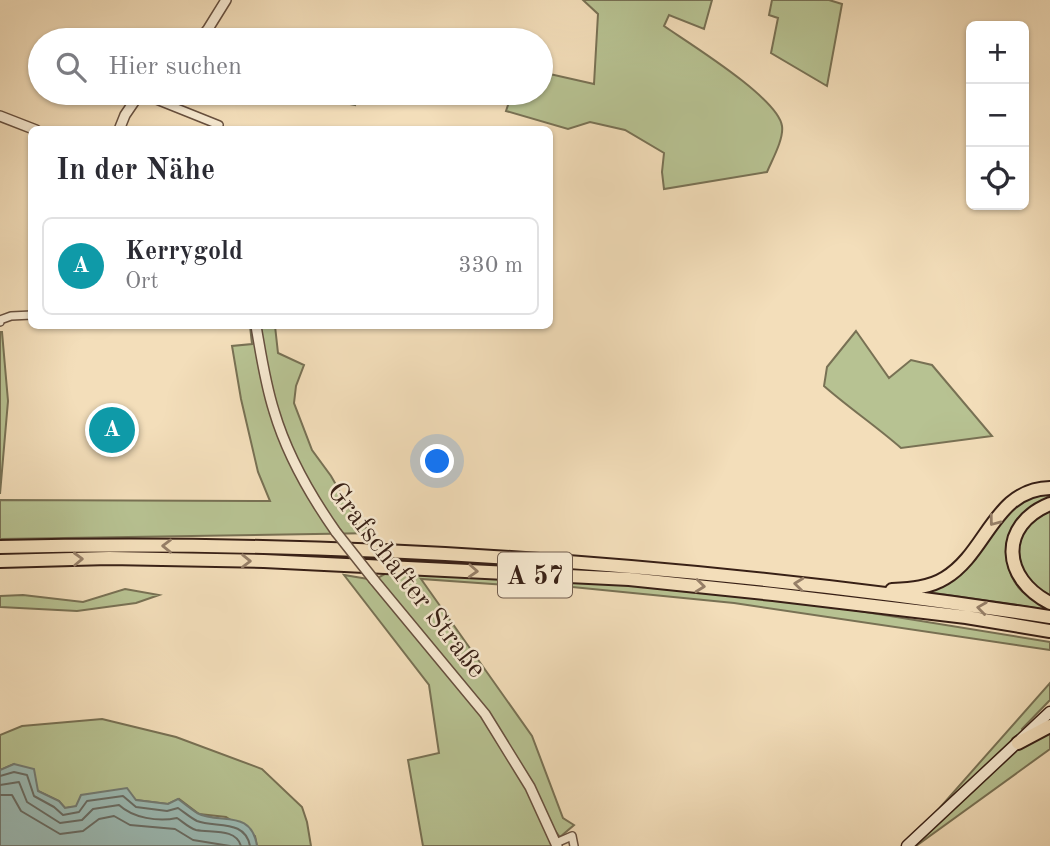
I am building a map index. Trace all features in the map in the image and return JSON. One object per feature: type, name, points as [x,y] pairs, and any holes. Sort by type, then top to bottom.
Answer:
[{"type":"highway","points":[[867,592],[924,587],[948,577],[975,549],[1012,500],[1027,492],[1050,488]]},
{"type":"highway","points":[[1050,503],[1026,518],[1018,529],[1012,554],[1014,566],[1028,589],[1050,603]]},
{"type":"highway","name":"A 57","points":[[0,547],[178,546],[387,551],[651,569],[867,592],[1050,617]]},
{"type":"highway","name":"A 57","points":[[3,561],[109,558],[264,561],[629,579],[941,614],[1050,631]]},
{"type":"highway","points":[[1018,743],[1050,726]]},
{"type":"main road","points":[[906,846],[1050,712]]},
{"type":"street","points":[[209,28],[226,0]]},
{"type":"street","points":[[121,126],[131,105]]},
{"type":"street","points":[[169,105],[219,125]]},
{"type":"street","points":[[0,116],[28,127]]},
{"type":"street","points":[[0,321],[28,314]]},
{"type":"street","name":"Grafschafter Straße","points":[[257,329],[274,413],[293,460],[309,490],[336,532],[456,675],[499,733],[530,787],[557,844]]},
{"type":"street","points":[[557,844],[572,836],[574,846]]},
{"type":"green space","points":[[583,0],[712,0],[704,29],[669,15],[664,26],[731,72],[766,101],[777,114],[782,126],[781,137],[767,172],[664,189],[664,153],[625,130],[590,122],[568,129],[506,111],[508,105],[553,105],[553,75],[594,84],[598,14]]},
{"type":"green space","points":[[772,0],[829,0],[842,4],[827,86],[771,53],[778,18],[769,15]]},
{"type":"green space","points":[[250,329],[275,329],[278,353],[304,365],[296,386],[294,403],[312,450],[331,476],[358,523],[375,533],[0,539],[0,500],[270,501],[258,472],[232,346],[252,344]]},
{"type":"green space","points":[[856,331],[889,378],[911,360],[932,365],[992,436],[901,448],[824,386],[827,367]]},
{"type":"green space","points":[[0,332],[8,401],[0,494]]},
{"type":"green space","points":[[1050,492],[1050,499],[1036,504],[1016,523],[1007,548],[1007,562],[1019,588],[1050,610],[920,591],[930,589],[998,520],[1033,493]]},
{"type":"green space","points":[[1050,509],[1050,598],[1026,579],[1016,554],[1026,526]]},
{"type":"green space","points":[[396,568],[518,572],[773,597],[1050,642],[1050,650],[734,603],[552,585],[522,586],[421,579],[532,736],[563,818],[574,825],[560,837],[544,817],[552,846],[423,846],[408,760],[439,753],[429,685],[344,575],[374,580]]},
{"type":"green space","points":[[125,589],[159,595],[136,603],[77,611],[0,607],[0,596],[23,595],[83,602]]},
{"type":"green space","points":[[1050,683],[1050,700],[1022,729],[1029,743],[1050,730],[1050,749],[916,846],[906,846]]},
{"type":"green space","points":[[102,719],[176,737],[262,769],[302,807],[311,846],[257,846],[255,836],[226,817],[199,814],[179,799],[168,804],[136,800],[65,808],[59,801],[38,791],[14,764],[0,770],[0,735],[22,726]]},
{"type":"water","points":[[14,764],[34,769],[38,791],[59,801],[65,808],[76,806],[81,795],[127,788],[136,800],[168,804],[178,799],[197,813],[241,822],[254,834],[257,846],[0,846],[0,770]]},
{"type":"place","name":"Kerrygold","points":[[112,430]]}]
